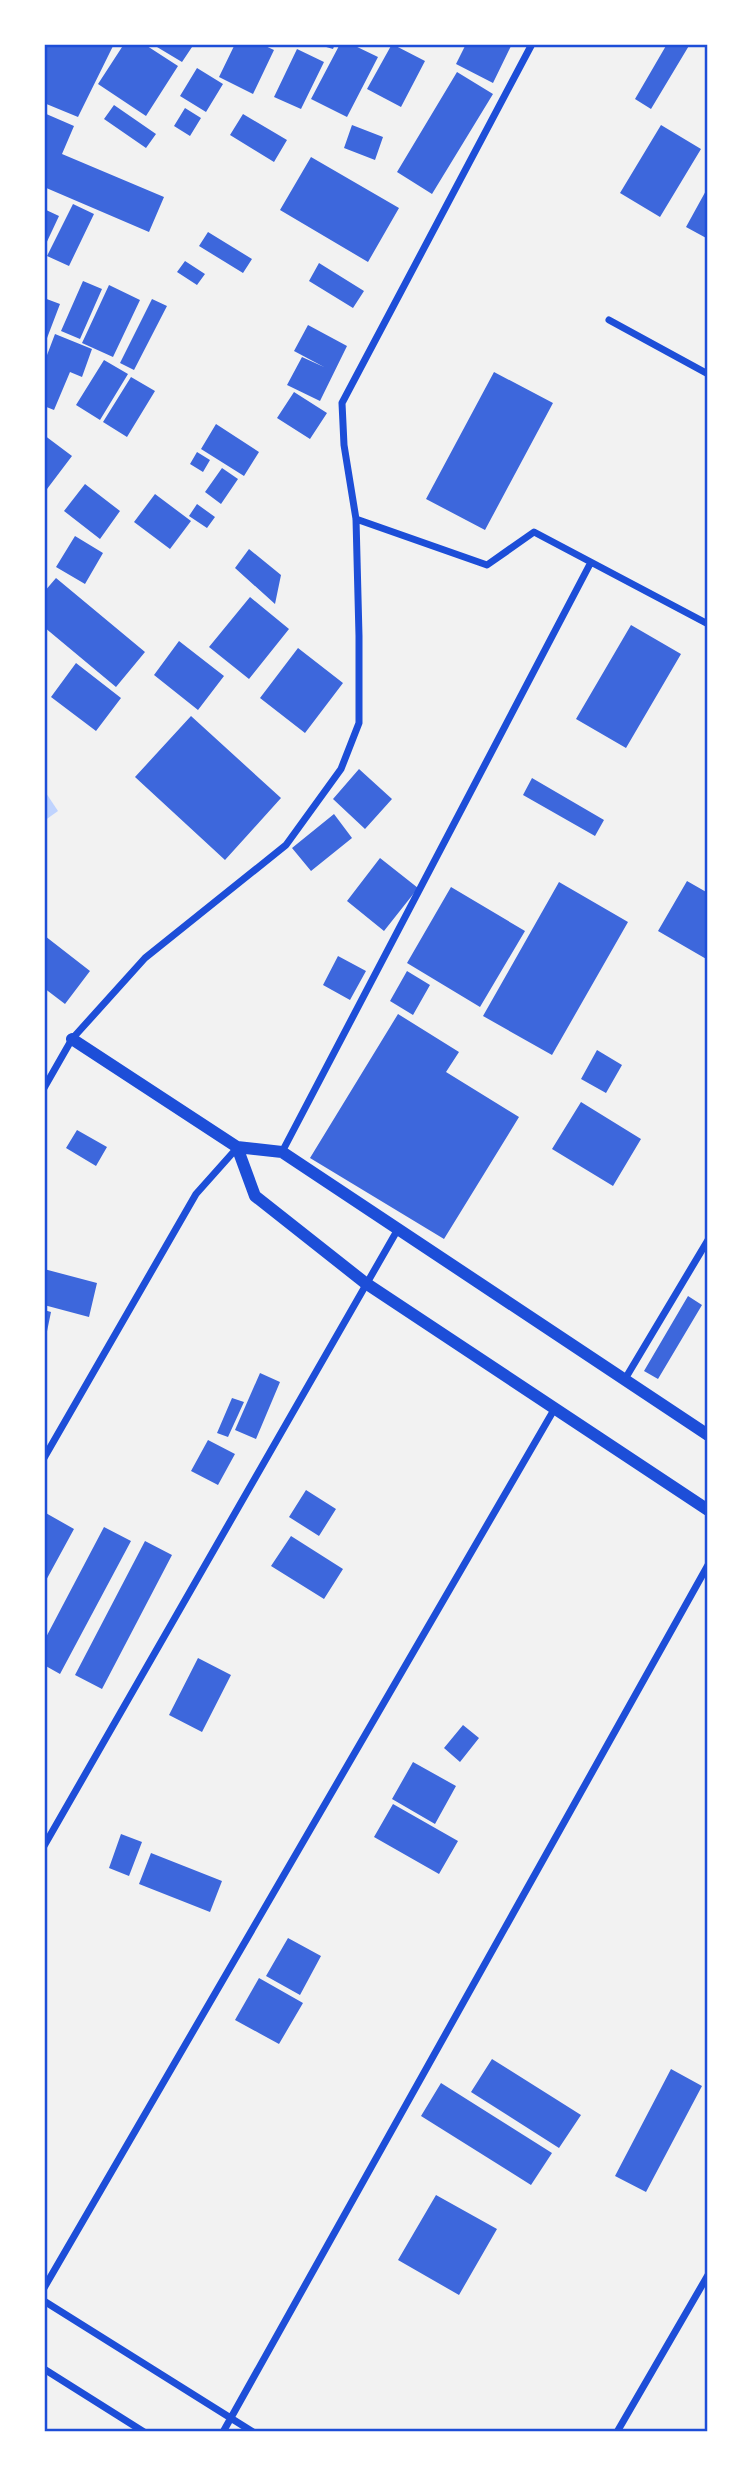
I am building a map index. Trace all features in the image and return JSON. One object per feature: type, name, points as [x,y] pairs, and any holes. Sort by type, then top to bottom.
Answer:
[{"type":"street","points":[[44,1088],[72,1039],[145,958],[286,845],[341,769],[359,723],[356,519],[344,445],[342,403],[532,44]]},
{"type":"street","points":[[609,320],[708,374]]},
{"type":"street","points":[[356,519],[487,565],[534,532],[590,564],[708,624]]},
{"type":"street","points":[[282,1152],[590,564]]},
{"type":"street","points":[[72,1039],[237,1147],[282,1152],[708,1435]]},
{"type":"street","points":[[237,1147],[256,1196],[364,1282],[708,1510]]},
{"type":"street","points":[[44,1458],[196,1194],[237,1147]]},
{"type":"street","points":[[44,1846],[364,1282],[398,1228]]},
{"type":"street","points":[[625,1379],[708,1240]]},
{"type":"street","points":[[44,2288],[555,1408]]},
{"type":"street","points":[[223,2432],[708,1565]]},
{"type":"street","points":[[617,2432],[708,2275]]},
{"type":"street","points":[[44,2301],[253,2432]]},
{"type":"street","points":[[44,2369],[144,2432]]},
{"type":"water","points":[[44,790],[58,811],[44,821]]},
{"type":"building","points":[[44,44],[114,44],[78,117],[44,103]]},
{"type":"building","points":[[124,44],[144,44],[178,66],[146,116],[98,84]]},
{"type":"building","points":[[152,44],[194,44],[182,62]]},
{"type":"building","points":[[235,44],[261,44],[274,50],[253,94],[219,77]]},
{"type":"building","points":[[316,44],[335,44],[333,49]]},
{"type":"building","points":[[340,44],[351,44],[378,57],[347,117],[311,99]]},
{"type":"building","points":[[392,44],[425,61],[401,107],[367,89]]},
{"type":"building","points":[[466,44],[511,46],[493,83],[456,64]]},
{"type":"building","points":[[667,44],[690,44],[651,109],[635,99]]},
{"type":"building","points":[[297,49],[324,62],[301,109],[274,97]]},
{"type":"building","points":[[197,68],[223,84],[206,112],[180,96]]},
{"type":"building","points":[[457,72],[493,94],[432,194],[397,172]]},
{"type":"building","points":[[114,105],[156,134],[146,148],[104,119]]},
{"type":"building","points":[[185,108],[201,118],[190,136],[174,126]]},
{"type":"building","points":[[44,113],[74,126],[62,154],[164,197],[149,232],[44,187]]},
{"type":"building","points":[[243,114],[287,140],[274,162],[230,135]]},
{"type":"building","points":[[352,125],[383,137],[375,160],[344,148]]},
{"type":"building","points":[[661,125],[701,149],[660,217],[620,193]]},
{"type":"building","points":[[311,157],[399,208],[368,262],[280,210]]},
{"type":"building","points":[[708,187],[708,239],[686,227]]},
{"type":"building","points":[[73,204],[94,214],[69,266],[47,256]]},
{"type":"building","points":[[44,209],[59,216],[44,248]]},
{"type":"building","points":[[208,232],[252,259],[243,273],[199,246]]},
{"type":"building","points":[[185,261],[205,274],[197,285],[177,272]]},
{"type":"building","points":[[319,263],[364,291],[353,308],[309,281]]},
{"type":"building","points":[[83,281],[102,289],[80,339],[61,331]]},
{"type":"building","points":[[109,285],[140,300],[113,357],[82,343]]},
{"type":"building","points":[[44,298],[60,304],[44,346]]},
{"type":"building","points":[[152,299],[167,306],[134,370],[120,363]]},
{"type":"building","points":[[308,325],[347,346],[320,401],[287,385],[302,357],[324,367],[294,351]]},
{"type":"building","points":[[55,334],[92,349],[82,377],[70,372],[54,410],[44,406],[44,363]]},
{"type":"building","points":[[104,360],[128,374],[100,420],[76,405]]},
{"type":"building","points":[[494,372],[553,403],[485,530],[426,499]]},
{"type":"building","points":[[131,377],[155,391],[127,437],[103,422]]},
{"type":"building","points":[[294,392],[327,413],[310,439],[277,418]]},
{"type":"building","points":[[216,424],[259,452],[244,476],[201,449]]},
{"type":"building","points":[[44,435],[72,456],[44,493]]},
{"type":"building","points":[[197,452],[210,460],[203,472],[190,464]]},
{"type":"building","points":[[222,468],[238,479],[221,504],[205,492]]},
{"type":"building","points":[[85,484],[120,511],[100,539],[64,511]]},
{"type":"building","points":[[155,494],[191,521],[170,549],[134,522]]},
{"type":"building","points":[[197,504],[215,517],[207,528],[189,516]]},
{"type":"building","points":[[75,536],[103,553],[85,584],[56,567]]},
{"type":"building","points":[[249,549],[281,575],[275,604],[235,568]]},
{"type":"building","points":[[56,578],[145,652],[116,687],[44,627],[44,592]]},
{"type":"building","points":[[250,597],[289,629],[249,679],[209,647]]},
{"type":"building","points":[[631,625],[681,654],[626,748],[576,719]]},
{"type":"building","points":[[179,641],[224,676],[198,710],[154,675]]},
{"type":"building","points":[[298,648],[343,683],[305,733],[260,698]]},
{"type":"building","points":[[76,663],[121,698],[96,731],[51,697]]},
{"type":"building","points":[[191,716],[281,798],[225,860],[135,777]]},
{"type":"building","points":[[359,769],[392,799],[365,829],[333,799]]},
{"type":"building","points":[[532,778],[604,820],[595,836],[523,795]]},
{"type":"building","points":[[334,814],[352,838],[311,871],[292,848]]},
{"type":"building","points":[[380,858],[418,888],[384,931],[347,901]]},
{"type":"building","points":[[687,881],[708,893],[708,960],[658,931]]},
{"type":"building","points":[[559,882],[628,922],[552,1055],[483,1016]]},
{"type":"building","points":[[451,887],[525,931],[480,1007],[407,963]]},
{"type":"building","points":[[45,936],[90,971],[65,1004],[44,988]]},
{"type":"building","points":[[338,956],[366,971],[350,1000],[323,985]]},
{"type":"building","points":[[407,971],[430,985],[413,1015],[390,1001]]},
{"type":"building","points":[[398,1014],[459,1052],[446,1072],[519,1117],[444,1239],[310,1158]]},
{"type":"building","points":[[597,1050],[622,1065],[606,1093],[581,1079]]},
{"type":"building","points":[[581,1102],[641,1139],[613,1186],[552,1149]]},
{"type":"building","points":[[77,1130],[107,1147],[96,1166],[66,1148]]},
{"type":"building","points":[[44,1269],[97,1283],[89,1317],[44,1305]]},
{"type":"building","points":[[688,1296],[702,1305],[658,1379],[644,1371]]},
{"type":"building","points":[[44,1310],[51,1312],[45,1341],[44,1341]]},
{"type":"building","points":[[260,1373],[280,1382],[256,1439],[235,1430]]},
{"type":"building","points":[[232,1398],[244,1402],[228,1437],[217,1433]]},
{"type":"building","points":[[208,1440],[235,1454],[218,1485],[191,1471]]},
{"type":"building","points":[[306,1490],[336,1509],[319,1536],[289,1517]]},
{"type":"building","points":[[44,1512],[74,1529],[44,1584]]},
{"type":"building","points":[[104,1527],[131,1541],[60,1674],[44,1665],[44,1641]]},
{"type":"building","points":[[291,1536],[343,1569],[324,1599],[271,1566]]},
{"type":"building","points":[[145,1541],[172,1555],[102,1689],[75,1675]]},
{"type":"building","points":[[198,1658],[231,1675],[202,1732],[169,1715]]},
{"type":"building","points":[[463,1725],[479,1738],[460,1762],[444,1748]]},
{"type":"building","points":[[413,1762],[456,1786],[435,1824],[392,1799]]},
{"type":"building","points":[[393,1804],[458,1841],[439,1874],[374,1837]]},
{"type":"building","points":[[121,1834],[142,1842],[129,1876],[109,1868]]},
{"type":"building","points":[[151,1853],[222,1881],[210,1912],[139,1884]]},
{"type":"building","points":[[288,1938],[321,1956],[300,1995],[266,1976]]},
{"type":"building","points":[[259,1978],[303,2003],[279,2044],[235,2020]]},
{"type":"building","points":[[492,2059],[581,2115],[559,2148],[471,2092]]},
{"type":"building","points":[[671,2069],[702,2086],[646,2192],[615,2176]]},
{"type":"building","points":[[441,2083],[552,2153],[531,2185],[421,2116]]},
{"type":"building","points":[[436,2195],[497,2229],[459,2295],[398,2260]]}]
